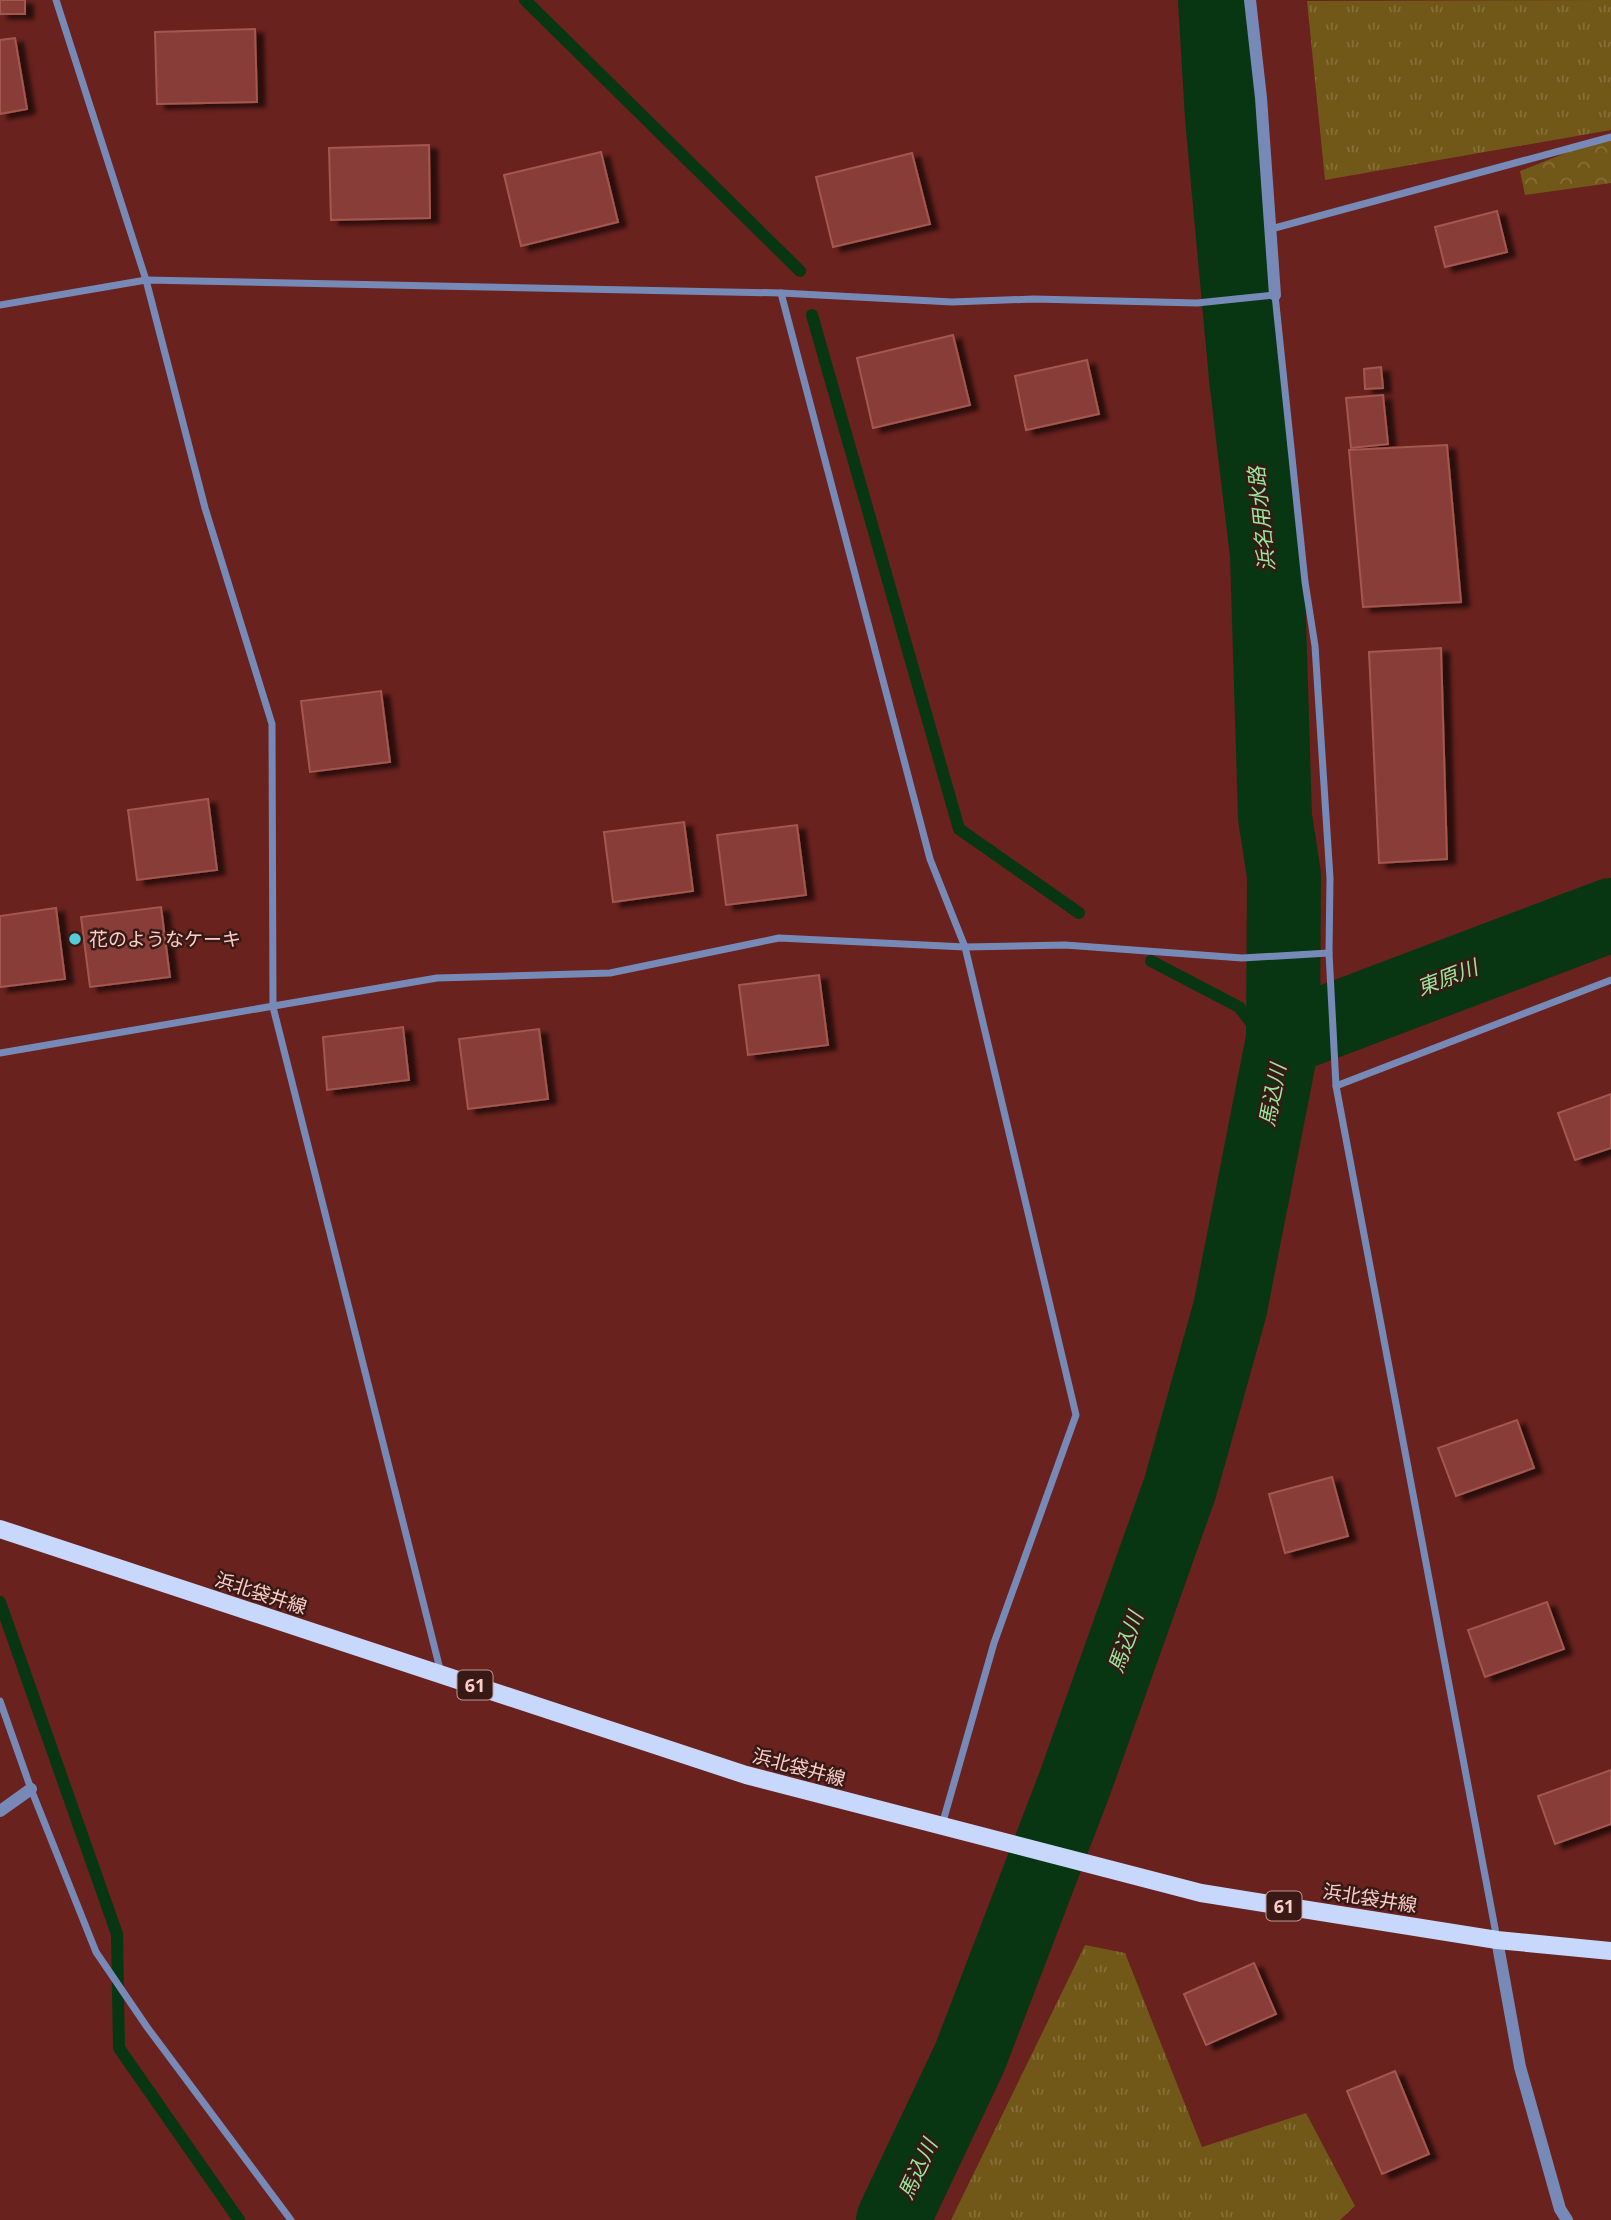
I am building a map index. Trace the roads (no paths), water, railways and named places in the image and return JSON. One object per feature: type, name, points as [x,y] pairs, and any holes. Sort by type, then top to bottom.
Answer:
[{"type":"main road","name":"浜北袋井線","points":[[0,1528],[746,1776],[1201,1893],[1497,1940],[1611,1951]]},
{"type":"street","points":[[56,0],[146,280],[205,508],[272,724],[273,1007],[441,1674]]},
{"type":"street","points":[[1250,0],[1275,295],[1305,582],[1315,646],[1330,878],[1329,953],[1336,1086],[1520,2067],[1560,2209],[1567,2220]]},
{"type":"street","points":[[1270,229],[1611,137]]},
{"type":"street","points":[[0,305],[146,280],[781,293],[953,302],[1034,299],[1197,303],[1275,295]]},
{"type":"street","points":[[781,293],[930,859],[965,947],[1076,1415],[994,1643],[948,1827]]},
{"type":"street","points":[[0,1053],[438,978],[610,974],[779,938],[965,947],[1065,946],[1242,958],[1329,953]]},
{"type":"street","points":[[1336,1086],[1611,980]]},
{"type":"street","points":[[0,1701],[31,1789],[96,1952],[147,2027],[290,2220]]},
{"type":"street","points":[[0,1811],[31,1789]]},
{"type":"waterway","points":[[525,0],[800,271]]},
{"type":"waterway","name":"馬込川","points":[[893,2220],[970,2057],[1075,1783],[1180,1488],[1230,1309],[1283,1039],[1284,875],[1275,817],[1267,555],[1246,378],[1222,118],[1215,0]]},
{"type":"waterway","points":[[812,315],[959,829],[1079,913]]},
{"type":"waterway","name":"東原川","points":[[1283,1039],[1611,915]]},
{"type":"waterway","points":[[1151,961],[1239,1007],[1263,1038],[1283,1039]]},
{"type":"waterway","points":[[0,1602],[117,1934],[119,2048],[239,2220]]},
{"type":"place","name":"花のようなケーキ","points":[[75,939]]},
{"type":"water label","name":"浜名用水路","points":[[1261,519]]}]
